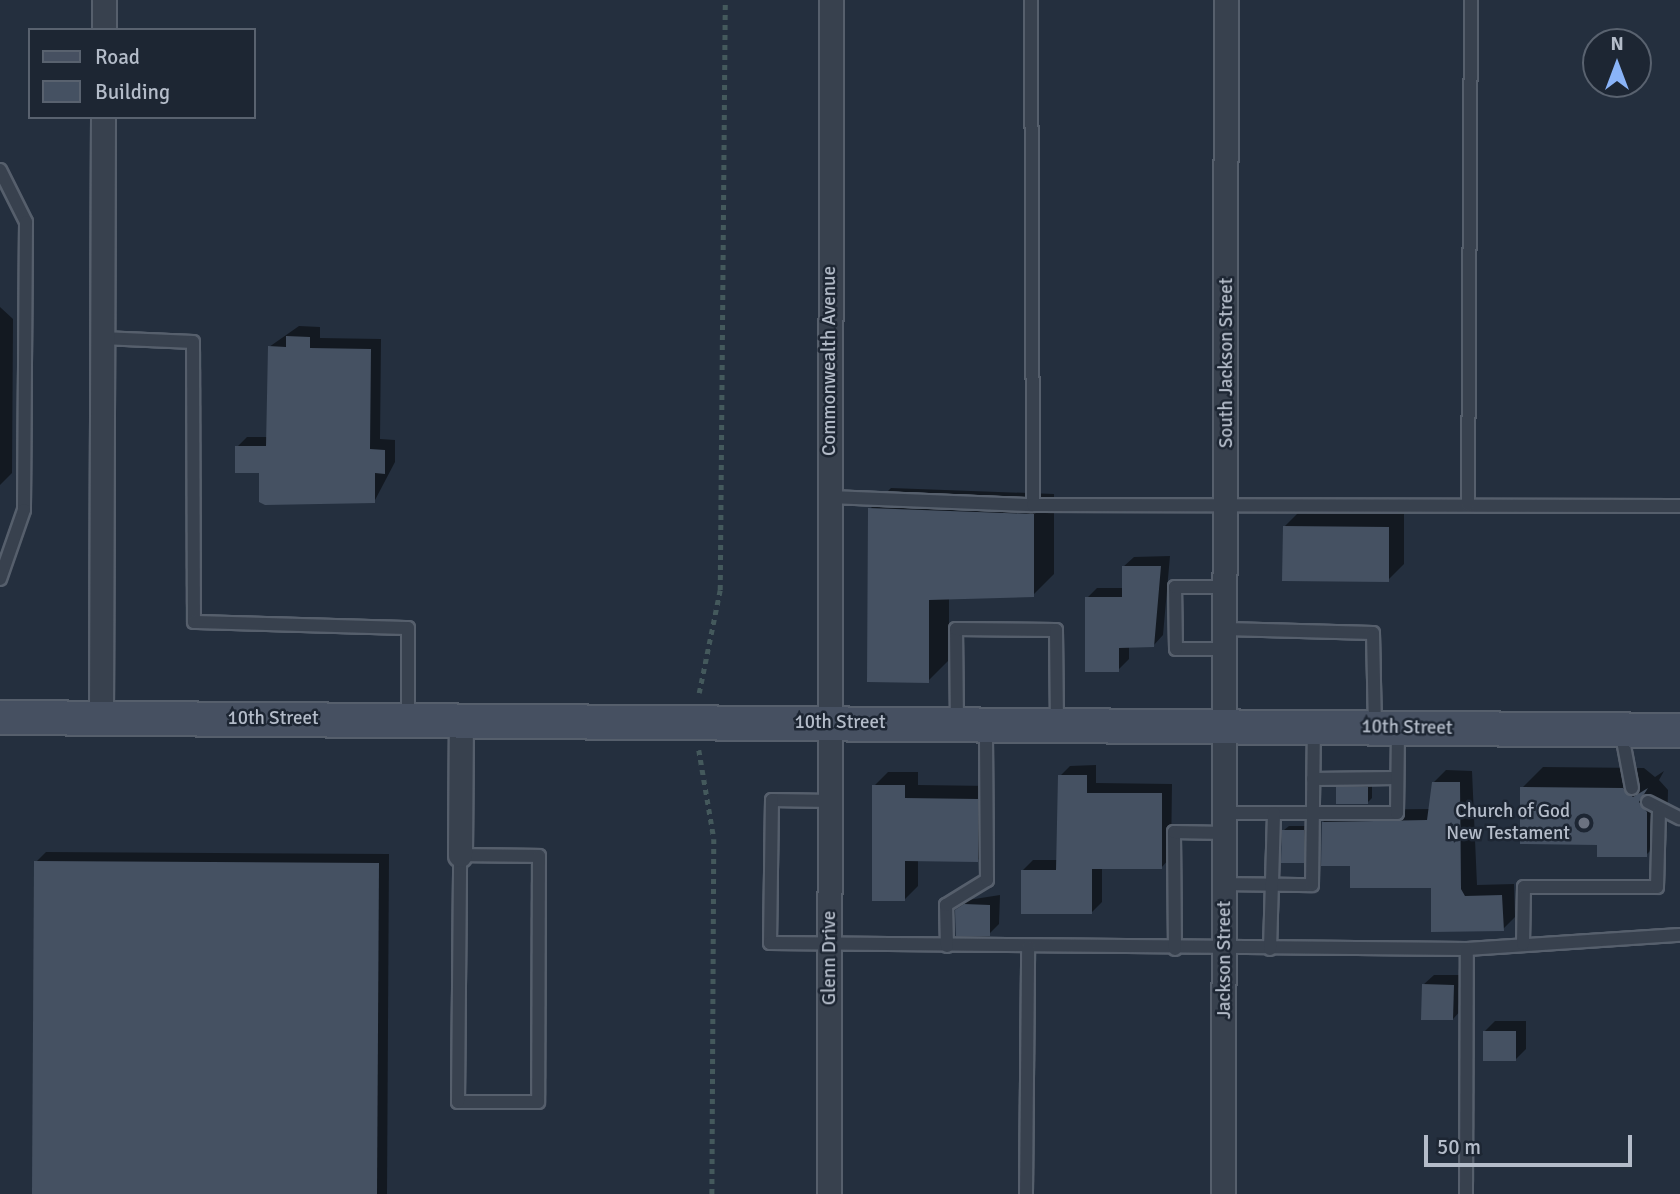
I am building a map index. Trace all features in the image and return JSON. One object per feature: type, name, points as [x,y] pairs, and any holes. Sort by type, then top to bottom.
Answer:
[{"type":"street","points":[[104,0],[104,28]]},
{"type":"street","name":"Commonwealth Avenue","points":[[831,0],[831,723]]},
{"type":"street","name":"South Jackson Street","points":[[1226,0],[1226,726]]},
{"type":"street","points":[[101,718],[103,119]]},
{"type":"street","name":"10th Street","points":[[0,718],[1680,730]]},
{"type":"street","points":[[460,855],[461,720]]},
{"type":"street","name":"Glenn Drive","points":[[829,1194],[831,723]]},
{"type":"street","name":"Jackson Street","points":[[1223,1194],[1226,726]]},
{"type":"lane","points":[[1031,0],[1033,505]]},
{"type":"lane","points":[[1468,505],[1471,0]]},
{"type":"lane","points":[[0,170],[26,222],[24,510],[0,579]]},
{"type":"lane","points":[[102,338],[193,342],[194,622],[408,628],[408,720]]},
{"type":"lane","points":[[830,497],[1033,505],[1680,506]]},
{"type":"lane","points":[[1175,949],[1174,832],[1274,813],[1397,813],[1397,778],[1373,633],[1227,639],[1176,649],[1175,587],[1227,587]]},
{"type":"lane","points":[[947,946],[946,905],[987,880],[971,724],[956,629],[1056,630],[1057,725]]},
{"type":"lane","points":[[1225,884],[1312,885],[1314,727]]},
{"type":"lane","points":[[1621,729],[1632,788]]},
{"type":"lane","points":[[1313,779],[1397,778]]},
{"type":"lane","points":[[831,801],[772,800],[770,943],[1175,949],[1467,949],[1680,935]]},
{"type":"lane","points":[[1523,944],[1524,887],[1657,887],[1653,806],[1680,818]]},
{"type":"lane","points":[[1270,949],[1274,813]]},
{"type":"lane","points":[[460,855],[540,856],[538,1102],[458,1102],[460,855]]},
{"type":"lane","points":[[1026,1194],[1028,947]]},
{"type":"lane","points":[[1466,1194],[1467,949]]},
{"type":"path","points":[[699,697],[720,590],[725,0]]},
{"type":"path","points":[[699,749],[714,839],[712,1194]]},
{"type":"building","points":[[286,336],[310,337],[310,348],[371,349],[370,449],[385,450],[385,474],[375,473],[375,503],[265,505],[259,502],[259,473],[235,473],[235,446],[266,446],[268,346],[286,347]]},
{"type":"building","points":[[868,508],[1034,514],[1034,597],[929,600],[929,683],[867,682]]},
{"type":"building","points":[[1283,526],[1389,527],[1389,582],[1282,581]]},
{"type":"building","points":[[1122,566],[1161,566],[1154,647],[1119,648],[1119,672],[1085,672],[1085,597],[1122,597]]},
{"type":"building","points":[[1058,775],[1087,775],[1087,793],[1162,793],[1162,869],[1092,869],[1092,914],[1021,914],[1021,870],[1056,870]]},
{"type":"building","points":[[1432,782],[1460,782],[1461,889],[1465,896],[1502,895],[1504,931],[1431,932],[1431,888],[1350,888],[1350,866],[1321,866],[1322,822],[1427,820]]},
{"type":"building","points":[[872,785],[905,785],[905,798],[978,799],[978,862],[905,861],[905,901],[872,901]]},
{"type":"building","points":[[1336,787],[1368,787],[1368,804],[1336,804]]},
{"type":"building","name":"Church of God New Testament","points":[[1520,787],[1623,788],[1633,797],[1648,788],[1639,802],[1647,812],[1647,857],[1597,857],[1597,845],[1520,844]]},
{"type":"building","points":[[1282,830],[1304,830],[1304,863],[1281,863]]},
{"type":"building","points":[[34,861],[379,863],[377,1194],[32,1194]]},
{"type":"building","points":[[964,904],[990,905],[990,936],[956,936],[955,910]]},
{"type":"building","points":[[1422,984],[1454,985],[1453,1020],[1421,1020]]},
{"type":"building","points":[[1483,1031],[1516,1031],[1516,1061],[1483,1061]]},
{"type":"place","name":"Church of God New Testament","points":[[1584,823]]}]
